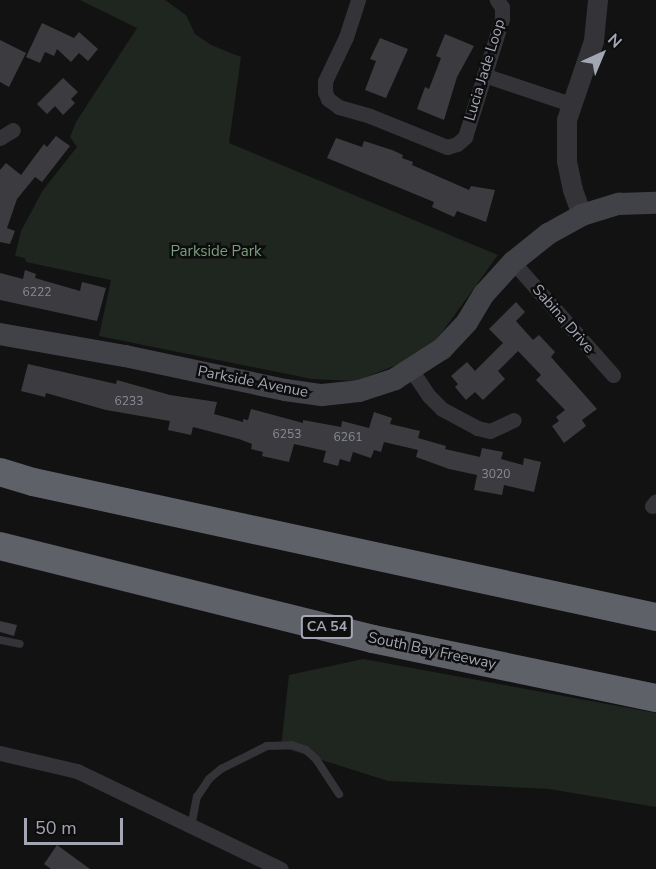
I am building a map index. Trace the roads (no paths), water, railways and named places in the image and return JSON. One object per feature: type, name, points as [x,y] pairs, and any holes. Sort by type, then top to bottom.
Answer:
[{"type":"highway","points":[[0,472],[33,482],[656,617]]},
{"type":"highway","name":"South Bay Freeway","points":[[0,546],[374,639],[656,698]]},
{"type":"main road","name":"Parkside Avenue","points":[[0,334],[125,356],[285,390],[322,395],[368,388],[412,371],[455,336],[484,294],[513,262],[548,234],[582,215],[619,204],[656,203]]},
{"type":"street","name":"Lucia Jade Loop","points":[[358,0],[346,37],[325,81],[325,92],[334,104],[447,147],[457,144],[465,137],[502,19],[502,7],[497,0]]},
{"type":"street","points":[[582,215],[573,190],[567,161],[567,120],[594,41],[598,0]]},
{"type":"street","points":[[484,75],[573,105]]},
{"type":"street","name":"Sabina Drive","points":[[513,262],[613,375]]},
{"type":"street","points":[[412,371],[429,396],[442,409],[469,424],[490,431],[514,420]]},
{"type":"street","points":[[0,753],[77,771],[280,869]]},
{"type":"lane","points":[[0,640],[20,644]]},
{"type":"lane","points":[[191,827],[197,797],[209,779],[221,769],[267,746],[292,745],[306,750],[316,759],[339,794]]},
{"type":"park label","name":"Parkside Park","points":[[216,252]]}]
